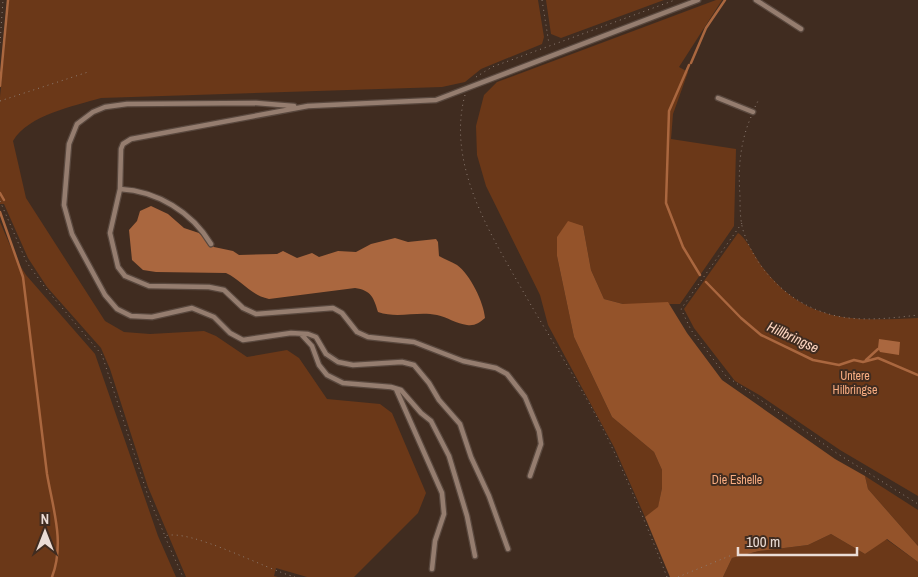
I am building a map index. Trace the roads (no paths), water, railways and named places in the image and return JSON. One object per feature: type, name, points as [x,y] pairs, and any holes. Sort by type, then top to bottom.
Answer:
[{"type":"lane","points":[[508,549],[490,496],[471,457],[460,424],[439,400],[420,370],[414,365],[402,362],[360,365],[338,362],[326,354],[316,337],[300,333],[243,340],[230,333],[214,317],[198,309],[186,309],[146,318],[131,316],[117,309],[105,295],[72,234],[65,217],[64,190],[71,135],[77,124],[98,109],[135,103],[256,103],[308,106],[436,100],[698,0]]},
{"type":"lane","points":[[756,0],[801,29]]},
{"type":"lane","points":[[718,98],[753,112]]},
{"type":"lane","points":[[308,106],[126,141],[123,144],[119,157],[120,189],[112,220],[110,238],[118,267],[125,276],[138,283],[158,287],[217,288],[229,294],[248,311],[256,314],[333,308],[342,313],[357,332],[368,337],[414,342],[463,361],[496,368],[507,374],[525,398],[539,431],[541,444],[530,476]]},
{"type":"lane","points":[[120,189],[147,192],[169,202],[201,229],[212,244]]},
{"type":"lane","points":[[300,333],[312,346],[322,371],[332,378],[343,383],[396,388],[406,395],[421,413],[431,421],[442,439],[467,516],[475,556]]},
{"type":"lane","points":[[396,388],[442,494],[444,514],[435,541],[432,569]]},
{"type":"waterway","points":[[0,86],[8,0]]},
{"type":"waterway","name":"Hillbringse","points":[[691,63],[706,28],[725,0]]},
{"type":"waterway","name":"Hillbringse","points":[[689,65],[669,111],[666,203],[683,247],[700,275]]},
{"type":"waterway","points":[[0,193],[4,200]]},
{"type":"waterway","points":[[0,212],[23,277],[47,474],[57,526],[58,551],[52,577]]},
{"type":"waterway","name":"Hillbringse","points":[[706,282],[741,318],[761,335],[813,360],[839,365],[854,360],[863,362],[878,358],[918,375]]},
{"type":"waterway","points":[[866,360],[878,349]]},
{"type":"park label","name":"Untere Hilbringse","points":[[855,383]]},
{"type":"park label","name":"Die Eshelle","points":[[737,480]]}]
